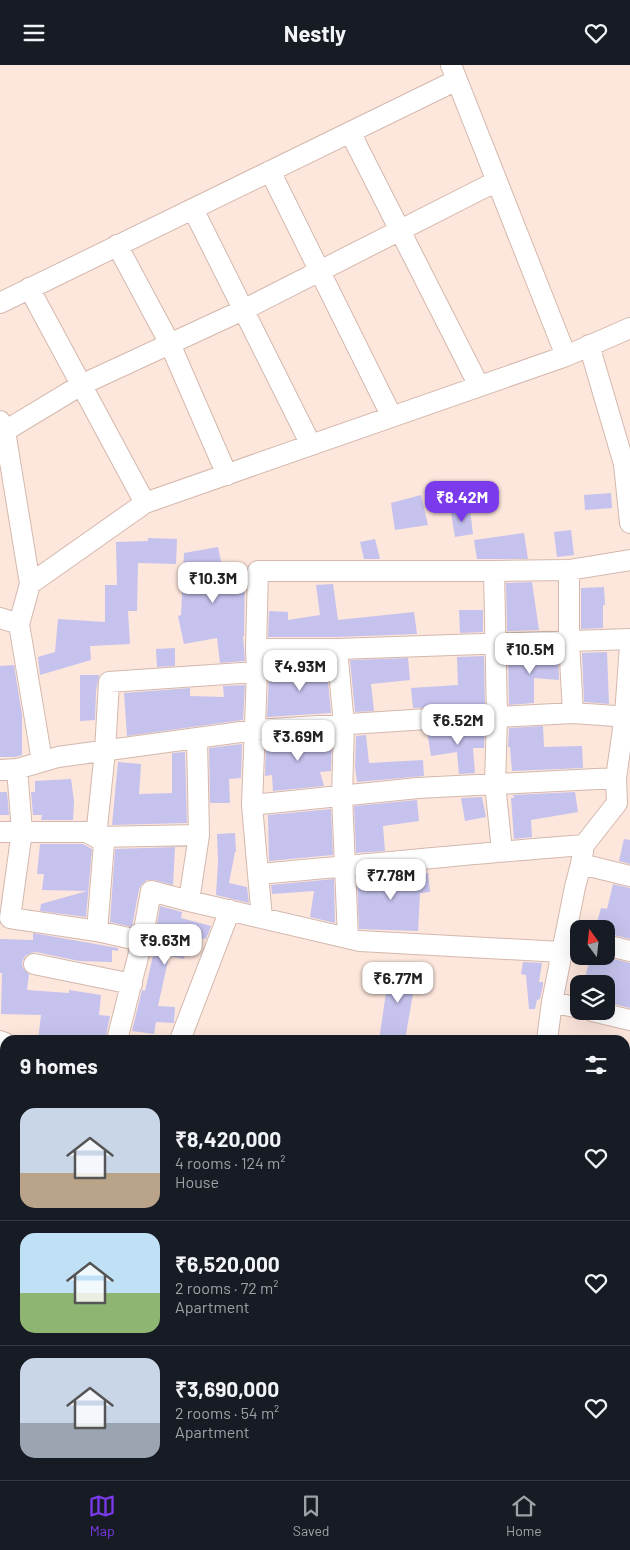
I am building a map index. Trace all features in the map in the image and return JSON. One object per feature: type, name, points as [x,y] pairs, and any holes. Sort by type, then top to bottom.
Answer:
[{"type":"street","points":[[0,303],[350,132],[454,73],[566,356]]},
{"type":"street","points":[[350,132],[479,387]]},
{"type":"street","points":[[270,171],[392,417]]},
{"type":"street","points":[[30,584],[2,428],[81,385],[244,309],[497,181]]},
{"type":"street","points":[[193,209],[311,445]]},
{"type":"street","points":[[118,245],[170,344],[227,475]]},
{"type":"street","points":[[29,288],[145,503]]},
{"type":"street","points":[[42,761],[9,621],[30,584],[145,503],[566,356],[630,327]]},
{"type":"street","points":[[589,345],[628,479],[630,523]]},
{"type":"street","points":[[262,918],[252,805],[256,730],[258,571],[570,570],[630,560]]},
{"type":"street","points":[[570,570],[570,641],[574,713]]},
{"type":"street","points":[[494,571],[497,717],[495,784],[502,851]]},
{"type":"street","points":[[256,649],[337,649],[630,639]]},
{"type":"street","points":[[548,1035],[552,1002],[568,942],[575,887],[583,855],[623,805],[616,778],[628,716],[630,645]]},
{"type":"street","points":[[337,649],[344,725],[342,796],[348,937]]},
{"type":"street","points":[[96,837],[105,751],[109,681],[257,672]]},
{"type":"street","points":[[142,941],[97,931],[10,919],[22,831],[8,769],[58,757],[256,730],[459,717],[574,713],[628,716]]},
{"type":"street","points":[[189,901],[199,835],[197,739]]},
{"type":"street","points":[[252,805],[418,788],[616,778]]},
{"type":"street","points":[[0,832],[86,832],[104,843],[97,931]]},
{"type":"street","points":[[96,837],[199,835]]},
{"type":"street","points":[[258,874],[502,851],[583,855],[630,876]]},
{"type":"street","points":[[118,1035],[142,941],[151,891],[360,941],[568,942]]},
{"type":"street","points":[[182,1035],[230,910]]},
{"type":"street","points":[[615,947],[630,951]]},
{"type":"street","points":[[34,964],[132,984]]},
{"type":"street","points":[[552,1002],[570,1006]]},
{"type":"street","points":[[615,1016],[630,1020]]},
{"type":"building","points":[[611,493],[612,508],[585,510],[584,495]]},
{"type":"building","points":[[421,495],[428,525],[395,530],[391,503]]},
{"type":"building","points":[[470,510],[473,534],[455,537],[451,513]]},
{"type":"building","points":[[571,530],[574,555],[557,557],[554,532]]},
{"type":"building","points":[[524,533],[528,559],[477,559],[474,540]]},
{"type":"building","points":[[148,538],[177,539],[176,564],[138,563],[137,611],[128,611],[130,644],[90,646],[91,660],[40,675],[38,657],[55,652],[58,619],[105,622],[105,585],[117,585],[116,542],[148,541]]},
{"type":"building","points":[[375,539],[380,559],[364,559],[360,542]]},
{"type":"building","points":[[218,547],[223,571],[245,571],[243,636],[245,661],[220,663],[217,638],[184,644],[178,616],[181,615],[184,553]]},
{"type":"building","points":[[532,582],[539,630],[507,631],[506,583]]},
{"type":"building","points":[[333,584],[338,620],[414,612],[417,634],[268,637],[269,611],[288,612],[288,620],[320,615],[316,585]]},
{"type":"building","points":[[604,587],[603,628],[581,629],[581,588]]},
{"type":"building","points":[[459,610],[483,610],[483,632],[460,633]]},
{"type":"building","points":[[175,648],[175,666],[157,667],[156,649]]},
{"type":"building","points":[[607,652],[609,704],[584,702],[582,653]]},
{"type":"building","points":[[558,653],[559,680],[534,678],[534,703],[509,705],[508,655]]},
{"type":"building","points":[[484,656],[485,705],[413,708],[411,688],[458,685],[457,657]]},
{"type":"building","points":[[408,658],[410,680],[371,684],[374,711],[355,712],[350,660]]},
{"type":"building","points":[[305,661],[326,661],[331,713],[267,717],[269,675],[307,674]]},
{"type":"building","points":[[14,665],[22,715],[22,755],[0,757],[0,666]]},
{"type":"building","points":[[80,675],[99,675],[96,691],[95,720],[80,721]]},
{"type":"building","points":[[245,685],[243,720],[127,736],[124,693],[190,688],[190,696],[224,697],[223,686]]},
{"type":"building","points":[[543,726],[544,747],[582,746],[583,768],[512,771],[510,747],[508,747],[509,728]]},
{"type":"building","points":[[485,729],[484,748],[473,748],[475,773],[459,774],[457,752],[431,756],[427,731]]},
{"type":"building","points":[[366,735],[369,763],[423,760],[424,776],[357,782],[355,767],[356,736]]},
{"type":"building","points":[[332,737],[331,771],[320,772],[324,786],[273,791],[272,775],[265,776],[266,741]]},
{"type":"building","points":[[242,744],[241,778],[229,779],[230,803],[210,803],[209,748]]},
{"type":"building","points":[[185,752],[187,823],[112,825],[118,762],[141,764],[139,794],[172,793],[172,753]]},
{"type":"building","points":[[71,779],[74,801],[73,820],[41,820],[42,815],[33,815],[31,792],[35,792],[35,781]]},
{"type":"building","points":[[0,792],[7,792],[9,815],[0,815]]},
{"type":"building","points":[[575,792],[578,812],[531,820],[532,837],[514,839],[511,798],[514,798],[513,795]]},
{"type":"building","points":[[482,797],[486,817],[465,821],[461,798]]},
{"type":"building","points":[[417,800],[419,821],[383,826],[385,851],[356,853],[354,806]]},
{"type":"building","points":[[331,809],[333,855],[269,861],[268,815]]},
{"type":"building","points":[[235,833],[236,852],[229,883],[247,887],[249,903],[216,895],[217,834]]},
{"type":"building","points":[[624,839],[630,840],[630,864],[619,861]]},
{"type":"building","points":[[40,844],[83,844],[92,849],[86,917],[40,911],[41,904],[87,891],[42,890],[44,874],[37,874]]},
{"type":"building","points":[[175,847],[173,885],[147,880],[139,889],[132,927],[110,922],[115,849]]},
{"type":"building","points":[[428,873],[430,892],[420,893],[418,931],[359,929],[357,877]]},
{"type":"building","points":[[334,879],[335,923],[310,917],[314,891],[272,894],[271,885]]},
{"type":"building","points":[[613,884],[630,888],[630,939],[615,935],[615,920],[598,920],[601,908],[607,909]]},
{"type":"building","points":[[160,906],[182,912],[181,918],[211,926],[206,939],[190,935],[184,959],[169,956],[158,1006],[175,1007],[174,1023],[156,1022],[154,1034],[132,1031],[142,990],[145,991],[157,938],[155,938]]},
{"type":"building","points":[[33,933],[118,948],[118,951],[112,950],[112,962],[79,961],[36,952],[25,956],[22,962],[23,968],[29,974],[27,990],[69,993],[69,990],[101,995],[99,1015],[110,1016],[106,1035],[39,1035],[41,1015],[1,1014],[2,973],[0,973],[0,939],[33,940]]},
{"type":"building","points":[[615,959],[630,963],[630,1008],[615,1004],[615,975],[586,975],[588,965],[615,965]]},
{"type":"building","points":[[523,962],[542,963],[539,982],[543,982],[543,985],[540,999],[537,1000],[535,1009],[529,1009],[526,975],[521,974]]},
{"type":"building","points":[[390,966],[417,970],[406,1035],[380,1035]]}]
